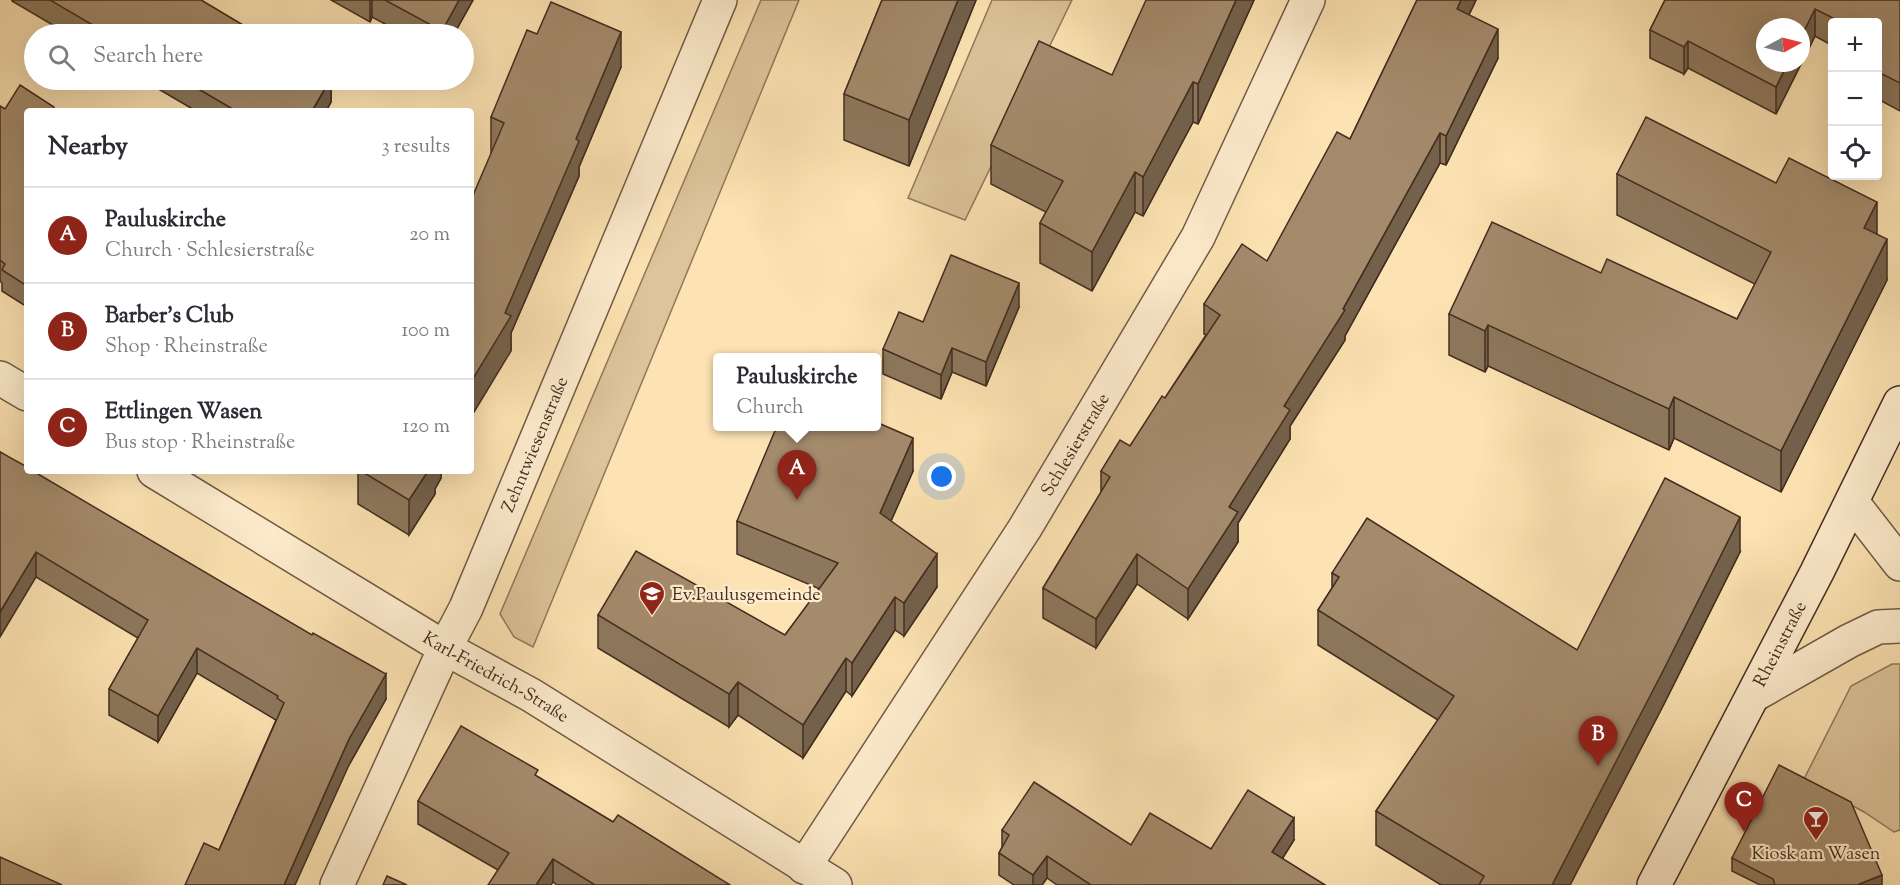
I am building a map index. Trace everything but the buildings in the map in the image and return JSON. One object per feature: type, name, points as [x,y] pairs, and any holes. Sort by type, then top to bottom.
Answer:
[{"type":"street","name":"Zehntwiesenstraße","points":[[337,885],[465,608],[720,0]]},
{"type":"street","name":"Schlesierstraße","points":[[804,867],[1024,528],[1198,237],[1308,0]]},
{"type":"street","points":[[0,378],[24,392]]},
{"type":"street","name":"Rheinstraße","points":[[1654,885],[1754,695],[1899,409]]},
{"type":"street","name":"Karl-Friedrich-Straße","points":[[159,474],[445,648],[531,695],[834,885]]},
{"type":"street","points":[[1852,502],[1900,564]]},
{"type":"street","points":[[1754,695],[1878,627],[1900,626]]},
{"type":"shaded area","points":[[761,0],[799,0],[533,647],[514,637],[500,614]]},
{"type":"shaded area","points":[[992,0],[1072,0],[965,220],[908,198]]},
{"type":"shaded area","points":[[1892,664],[1900,664],[1900,830],[1894,832],[1864,812],[1804,779],[1851,686]]},
{"type":"place","name":"Pauluskirche","points":[[797,500]]},
{"type":"place","name":"Ev.Paulusgemeinde","points":[[652,617]]},
{"type":"place","name":"Barber's Club","points":[[1598,766]]},
{"type":"place","name":"Ettlingen Wasen","points":[[1744,832]]},
{"type":"place","name":"Kiosk am Wasen","points":[[1816,842]]}]
